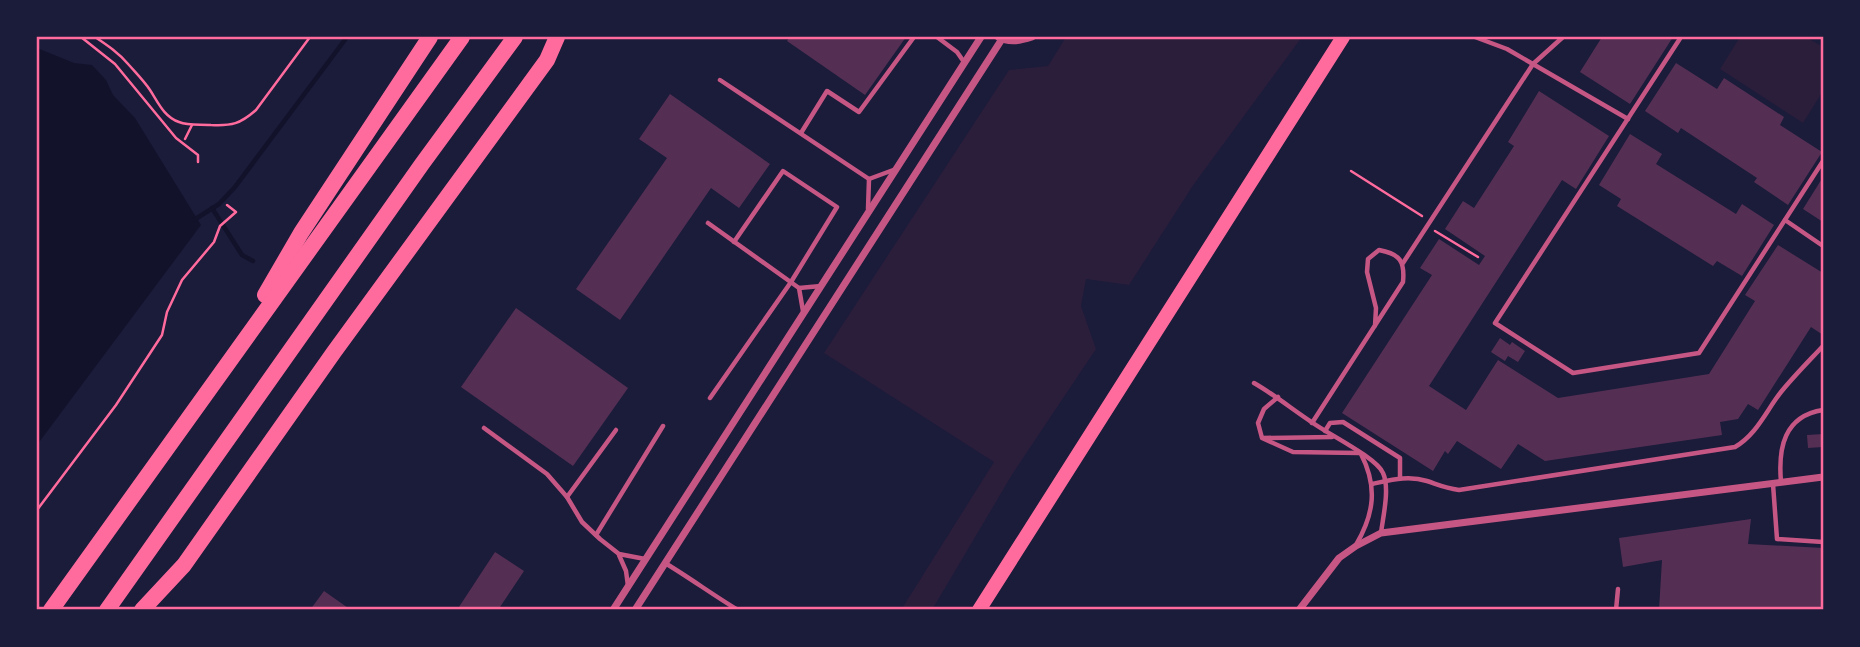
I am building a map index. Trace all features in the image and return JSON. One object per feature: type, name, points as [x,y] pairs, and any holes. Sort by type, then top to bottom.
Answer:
[{"type":"highway","points":[[212,384],[301,233],[430,37]]},
{"type":"highway","points":[[51,610],[462,37]]},
{"type":"highway","points":[[107,610],[515,37]]},
{"type":"highway","points":[[142,610],[184,565],[334,352],[547,60],[557,37]]},
{"type":"main road","points":[[979,610],[1343,37]]},
{"type":"street","points":[[613,610],[982,37]]},
{"type":"street","points":[[635,610],[1000,38],[1018,41],[1032,37]]},
{"type":"street","points":[[1299,610],[1339,558],[1356,545],[1381,533],[1823,477]]},
{"type":"lane","points":[[801,133],[827,91],[859,112],[914,37]]},
{"type":"lane","points":[[937,37],[957,52],[965,63]]},
{"type":"lane","points":[[1475,37],[1507,49],[1628,119]]},
{"type":"lane","points":[[1403,263],[1533,64],[1563,37]]},
{"type":"lane","points":[[1681,37],[1494,323],[1573,373],[1699,353],[1823,161]]},
{"type":"lane","points":[[720,80],[869,178]]},
{"type":"lane","points":[[869,178],[897,168]]},
{"type":"lane","points":[[710,398],[791,282],[837,207],[783,171],[734,242]]},
{"type":"lane","points":[[868,212],[869,178]]},
{"type":"lane","points":[[1785,220],[1823,246]]},
{"type":"lane","points":[[708,223],[799,288],[804,313]]},
{"type":"lane","points":[[1312,423],[1375,326],[1403,282],[1403,263],[1393,253],[1379,250],[1368,260],[1367,272],[1376,308],[1375,326]]},
{"type":"lane","points":[[799,288],[822,286]]},
{"type":"lane","points":[[1372,484],[1400,478],[1428,481],[1441,487],[1459,490],[1735,447],[1757,428],[1782,390],[1823,346]]},
{"type":"lane","points":[[1254,383],[1361,453],[1382,470],[1386,481],[1381,533]]},
{"type":"lane","points":[[1278,397],[1264,409],[1258,423],[1262,438],[1293,453],[1361,453]]},
{"type":"lane","points":[[1823,410],[1811,412],[1795,422],[1786,435],[1781,449],[1777,484],[1777,539],[1823,542]]},
{"type":"lane","points":[[1325,431],[1330,423],[1343,422],[1399,458],[1400,478]]},
{"type":"lane","points":[[596,535],[663,425]]},
{"type":"lane","points":[[484,428],[547,474],[567,497],[582,523],[619,554],[626,571],[627,588]]},
{"type":"lane","points":[[567,497],[616,430]]},
{"type":"lane","points":[[1262,438],[1334,437]]},
{"type":"lane","points":[[1356,545],[1365,530],[1371,508],[1372,484],[1361,453]]},
{"type":"lane","points":[[619,554],[645,559]]},
{"type":"lane","points":[[665,563],[738,610]]},
{"type":"lane","points":[[1616,610],[1618,589]]},
{"type":"path","points":[[81,37],[116,64],[176,138],[198,155],[198,162]]},
{"type":"path","points":[[94,37],[126,62],[172,119],[192,125],[233,125],[245,120],[264,102],[310,37]]},
{"type":"path","points":[[186,139],[192,125]]},
{"type":"path","points":[[1351,171],[1424,218],[1428,226],[1478,257]]},
{"type":"path","points":[[37,510],[116,405],[162,335],[167,312],[182,280],[214,242],[220,226],[236,212],[228,205]]},
{"type":"shaded area","points":[[1066,37],[1302,37],[1194,184],[1129,285],[1086,279],[1081,306],[1096,349],[1013,473],[932,610],[901,610],[994,462],[824,353],[1009,70],[1048,66]]},
{"type":"shaded area","points":[[1740,37],[1806,37],[1823,47],[1823,91],[1803,123],[1720,69]]},
{"type":"shaded area","points":[[37,48],[74,63],[92,65],[106,80],[113,95],[135,118],[201,225],[37,445]]},
{"type":"building","points":[[790,37],[906,37],[865,95],[787,41]]},
{"type":"building","points":[[1602,37],[1673,37],[1630,104],[1580,72]]},
{"type":"building","points":[[1676,63],[1717,89],[1724,78],[1784,117],[1780,125],[1822,152],[1788,205],[1754,182],[1757,178],[1681,128],[1678,133],[1645,111]]},
{"type":"building","points":[[1539,91],[1609,136],[1576,189],[1562,180],[1429,386],[1466,410],[1498,360],[1558,398],[1709,374],[1755,301],[1745,295],[1778,245],[1823,273],[1823,335],[1811,327],[1758,410],[1748,404],[1738,419],[1720,422],[1722,435],[1545,461],[1518,444],[1501,469],[1457,441],[1448,454],[1445,451],[1433,471],[1342,413],[1432,275],[1420,268],[1439,239],[1479,265],[1485,256],[1445,229],[1463,201],[1474,208],[1514,146],[1508,142]]},
{"type":"building","points":[[670,94],[770,164],[739,208],[711,188],[620,320],[576,289],[667,158],[639,139]]},
{"type":"building","points":[[1630,134],[1662,154],[1656,164],[1736,214],[1742,204],[1774,225],[1742,276],[1717,261],[1713,266],[1617,206],[1621,199],[1599,185]]},
{"type":"building","points":[[1823,177],[1823,222],[1803,209]]},
{"type":"building","points":[[516,308],[628,388],[573,466],[461,387]]},
{"type":"building","points":[[1500,338],[1525,351],[1518,362],[1508,356],[1505,361],[1491,352]]},
{"type":"building","points":[[1823,434],[1823,447],[1808,448],[1807,435]]},
{"type":"building","points":[[1751,519],[1748,544],[1823,548],[1823,610],[1659,610],[1662,560],[1623,567],[1619,538]]},
{"type":"building","points":[[495,552],[524,571],[498,610],[457,610]]},
{"type":"building","points":[[324,591],[351,610],[310,610]]},
{"type":"waterway","points":[[194,220],[219,204],[235,187],[347,37]]},
{"type":"waterway","points":[[212,208],[242,255],[253,261]]}]
